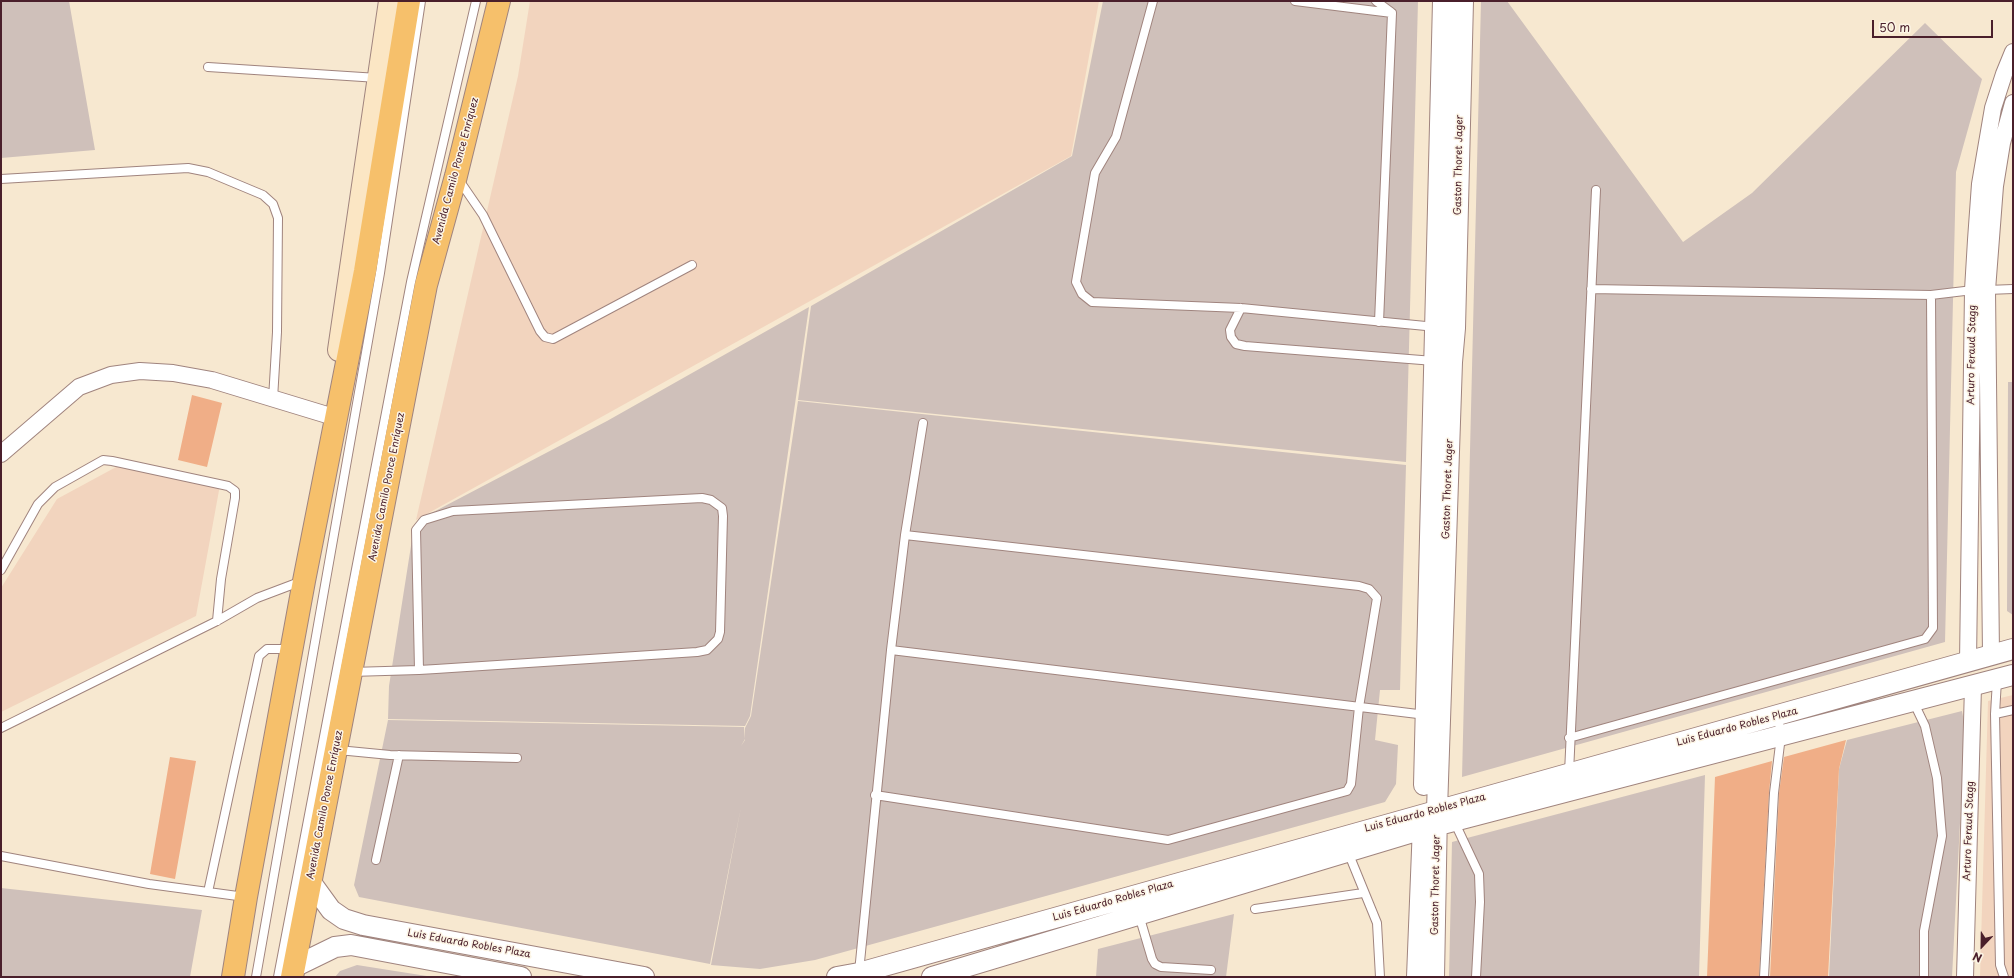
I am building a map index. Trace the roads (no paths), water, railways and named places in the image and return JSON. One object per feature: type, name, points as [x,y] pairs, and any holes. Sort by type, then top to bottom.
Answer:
[{"type":"main road","points":[[336,418],[333,390],[390,1]]},
{"type":"main road","points":[[233,977],[246,897],[304,581],[365,271],[409,1]]},
{"type":"main road","name":"Avenida Camilo Ponce Enríquez","points":[[288,974],[310,881],[426,285],[456,176],[499,1]]},
{"type":"street","name":"Gaston Thoret Jager","points":[[1443,1],[1445,328]]},
{"type":"street","name":"Gaston Thoret Jager","points":[[1417,977],[1435,820],[1426,715],[1443,361],[1463,1]]},
{"type":"street","name":"Arturo Feraud Stagg","points":[[1991,656],[1980,290],[1980,184],[1993,108],[2013,52]]},
{"type":"street","name":"Arturo Feraud Stagg","points":[[1968,662],[1980,290],[2002,143],[2013,103]]},
{"type":"street","name":"Gaston Thoret Jager","points":[[1434,977],[1435,820],[1443,361]]},
{"type":"street","points":[[1,454],[79,387],[111,375],[140,371],[173,373],[212,380],[336,418]]},
{"type":"street","name":"Luis Eduardo Robles Plaza","points":[[932,977],[1348,852],[1568,773],[1778,716],[2013,649]]},
{"type":"street","name":"Luis Eduardo Robles Plaza","points":[[837,977],[1435,820],[1781,736],[2005,677]]},
{"type":"street","name":"Arturo Feraud Stagg","points":[[1965,977],[1973,686]]},
{"type":"street","name":"Luis Eduardo Robles Plaza","points":[[310,881],[331,910],[344,919],[363,925],[644,977]]},
{"type":"street","points":[[288,974],[335,947],[351,945],[521,977]]},
{"type":"lane","points":[[256,977],[380,273],[421,1]]},
{"type":"lane","name":"Avenida Camilo Ponce Enríquez","points":[[288,974],[411,282],[476,1]]},
{"type":"lane","points":[[1153,1],[1116,137],[1095,173],[1076,282],[1082,294],[1092,302],[1241,308],[1445,328]]},
{"type":"lane","points":[[1295,1],[1392,13]]},
{"type":"lane","points":[[1376,1],[1392,13]]},
{"type":"lane","points":[[1379,322],[1392,13]]},
{"type":"lane","points":[[208,67],[379,78]]},
{"type":"lane","points":[[1,179],[188,168],[208,172],[263,195],[273,204],[278,218],[277,332],[273,399]]},
{"type":"lane","points":[[456,176],[483,215],[540,331],[545,336],[553,339],[692,265]]},
{"type":"lane","points":[[1568,773],[1596,190]]},
{"type":"lane","points":[[1591,289],[1931,295],[1980,290],[2013,289]]},
{"type":"lane","points":[[1569,738],[1925,639],[1931,634],[1933,619],[1931,295]]},
{"type":"lane","points":[[1241,308],[1230,330],[1231,337],[1236,344],[1245,346],[1443,361]]},
{"type":"lane","points":[[859,972],[875,795],[891,650],[905,535],[922,423]]},
{"type":"lane","points":[[1,570],[38,504],[55,486],[103,460],[112,460],[228,486],[235,491],[235,498],[221,578],[217,621]]},
{"type":"lane","points":[[350,672],[419,670],[689,653],[706,650],[718,639],[720,632],[722,508],[712,500],[702,498],[453,511],[424,520],[416,530],[419,670]]},
{"type":"lane","points":[[875,795],[1168,840],[1347,791],[1351,784],[1359,707],[1377,598],[1369,589],[1358,586],[905,535]]},
{"type":"lane","points":[[1,728],[217,621],[257,598],[304,581]]},
{"type":"lane","points":[[208,892],[259,656],[267,649],[292,649]]},
{"type":"lane","points":[[891,650],[1426,715]]},
{"type":"lane","points":[[2004,977],[2000,965],[1995,714],[2005,677]]},
{"type":"lane","points":[[1913,701],[1925,726],[1937,778],[1942,836],[1924,931],[1924,977]]},
{"type":"lane","points":[[1995,714],[2013,710]]},
{"type":"lane","points":[[1764,977],[1774,794],[1781,736],[1778,716]]},
{"type":"lane","points":[[335,750],[399,755],[517,758]]},
{"type":"lane","points":[[376,860],[399,755]]},
{"type":"lane","points":[[1435,820],[1479,874],[1480,902],[1476,977]]},
{"type":"lane","points":[[1348,852],[1363,893],[1373,910],[1377,923],[1380,977]]},
{"type":"lane","points":[[1,856],[149,884],[246,897]]},
{"type":"lane","points":[[1255,909],[1363,893]]},
{"type":"lane","points":[[1139,915],[1152,959],[1155,964],[1161,967],[1210,970]]}]
